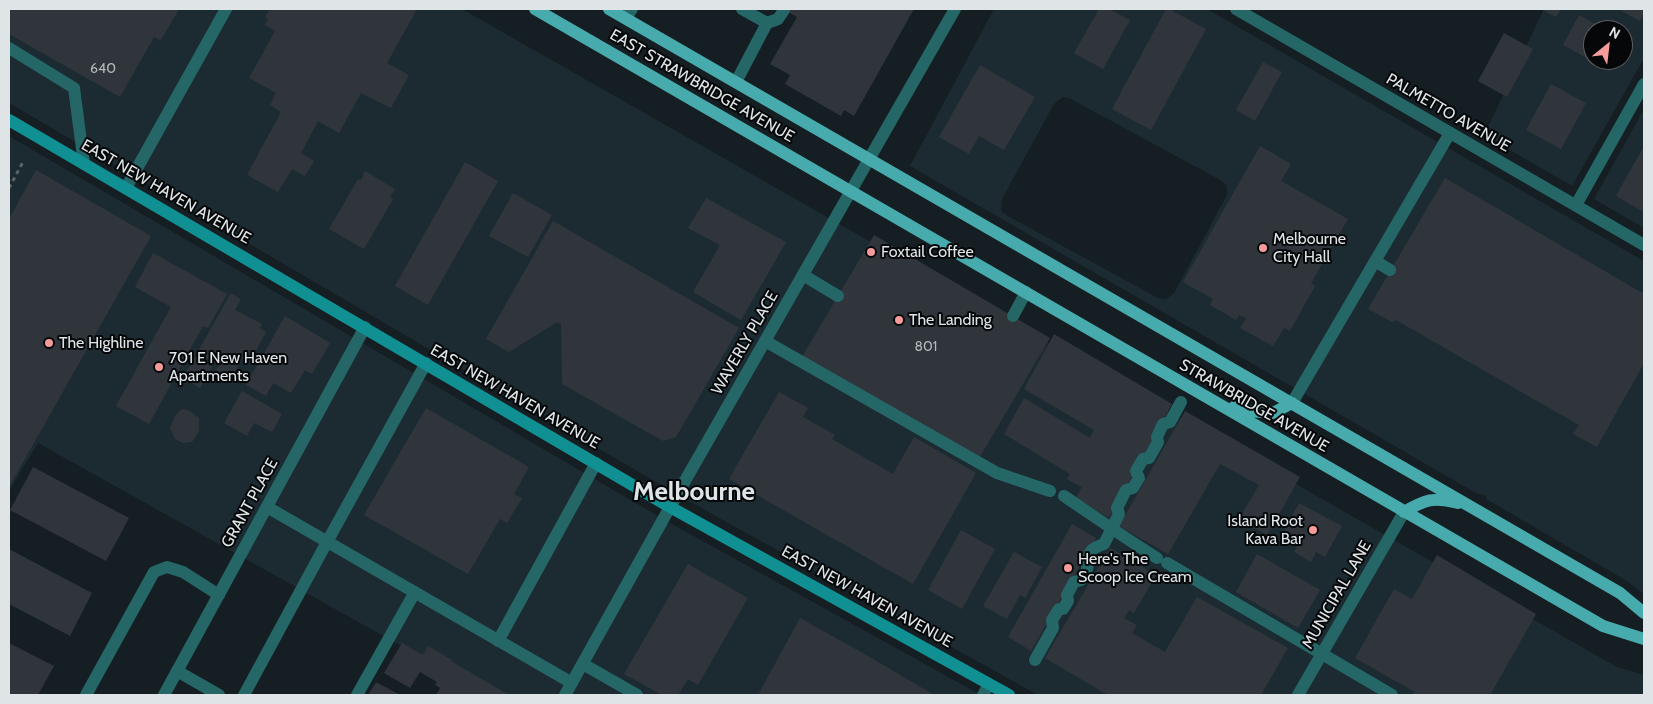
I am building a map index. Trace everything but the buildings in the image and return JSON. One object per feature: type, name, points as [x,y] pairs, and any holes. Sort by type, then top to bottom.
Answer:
[{"type":"main road","name":"EAST STRAWBRIDGE AVENUE","points":[[535,9],[852,191]]},
{"type":"main road","name":"EAST STRAWBRIDGE AVENUE","points":[[609,9],[629,14],[736,82],[870,159]]},
{"type":"main road","name":"STRAWBRIDGE AVENUE","points":[[870,159],[1620,593],[1644,614]]},
{"type":"main road","name":"STRAWBRIDGE AVENUE","points":[[852,191],[1603,626],[1644,639]]},
{"type":"main road","points":[[1214,402],[1249,411],[1273,413],[1292,403]]},
{"type":"main road","points":[[1404,512],[1422,502],[1442,500],[1470,506]]},
{"type":"street","points":[[126,188],[226,9]]},
{"type":"street","name":"WAVERLY PLACE","points":[[565,695],[670,507],[955,9]]},
{"type":"street","name":"PALMETTO AVENUE","points":[[1236,9],[1644,245]]},
{"type":"street","points":[[736,82],[767,23],[778,19],[784,10]]},
{"type":"street","points":[[750,11],[767,23]]},
{"type":"street","points":[[9,48],[74,88],[84,164]]},
{"type":"street","points":[[1576,205],[1644,84]]},
{"type":"street","name":"EAST NEW HAVEN AVENUE","points":[[9,120],[670,507],[1009,695]]},
{"type":"street","points":[[1292,403],[1450,132]]},
{"type":"street","points":[[1375,261],[1390,270]]},
{"type":"street","points":[[803,275],[838,296]]},
{"type":"street","points":[[1013,316],[1026,292]]},
{"type":"street","name":"GRANT PLACE","points":[[164,695],[365,327]]},
{"type":"street","points":[[765,341],[997,473],[1050,491]]},
{"type":"street","points":[[244,695],[426,363]]},
{"type":"street","points":[[1035,660],[1053,628],[1052,620],[1059,609],[1063,610],[1074,582],[1080,580],[1087,570],[1087,557],[1094,547],[1104,544],[1119,514],[1117,508],[1126,490],[1133,488],[1139,478],[1136,470],[1143,459],[1150,458],[1158,442],[1157,437],[1163,424],[1170,422],[1181,402]]},
{"type":"street","points":[[498,641],[596,463]]},
{"type":"street","points":[[1064,496],[1111,529],[1162,560],[1392,695]]},
{"type":"street","points":[[267,507],[572,683]]},
{"type":"street","name":"MUNICIPAL LANE","points":[[1298,695],[1404,512]]},
{"type":"street","points":[[86,695],[154,572],[167,567],[183,572],[219,595]]},
{"type":"street","points":[[357,695],[415,592]]},
{"type":"street","points":[[583,664],[638,695]]},
{"type":"street","points":[[177,671],[219,695]]},
{"type":"street","points":[[983,695],[989,684]]},
{"type":"path","points":[[9,188],[24,160]]},
{"type":"shaded area","points":[[9,9],[462,9],[1617,667],[1644,675],[1644,695],[1038,695],[678,495],[9,103]]},
{"type":"shaded area","points":[[994,9],[1207,9],[1644,261],[1644,594],[1627,581],[1486,499],[1487,496],[1476,493],[910,166]],"holes":[[[1063,97],[1069,98],[1222,181],[1227,186],[1226,197],[1174,293],[1168,298],[1158,298],[1006,215],[1001,210],[1002,199],[1054,104]]]},
{"type":"shaded area","points":[[1544,9],[1644,9],[1644,58],[1572,186],[1484,135]]},
{"type":"shaded area","points":[[1644,109],[1644,228],[1594,199]]},
{"type":"shaded area","points":[[9,136],[663,519],[981,695],[489,695],[38,443],[9,491]]},
{"type":"place","name":"Melbourne City Hall","points":[[1263,248]]},
{"type":"place","name":"Foxtail Coffee","points":[[871,252]]},
{"type":"place","name":"The Landing","points":[[899,320]]},
{"type":"place","name":"The Highline","points":[[49,343]]},
{"type":"place","name":"701 E New Haven Apartments","points":[[159,367]]},
{"type":"place","name":"Island Root Kava Bar","points":[[1313,530]]},
{"type":"place","name":"Here's The Scoop Ice Cream","points":[[1068,568]]},
{"type":"district","name":"Melbourne","points":[[694,492]]}]
